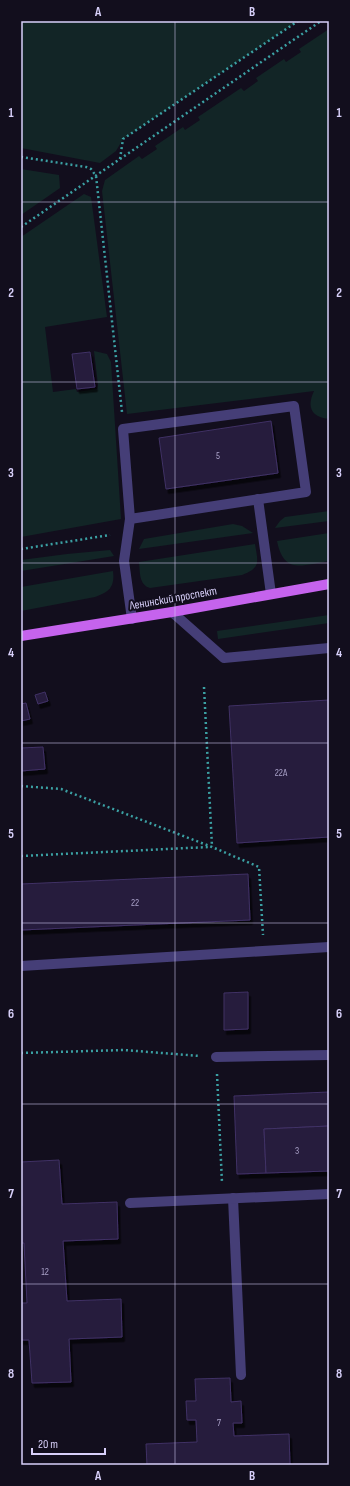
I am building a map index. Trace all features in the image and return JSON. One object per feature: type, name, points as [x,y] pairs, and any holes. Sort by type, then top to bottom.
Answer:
[{"type":"main road","name":"Ленинский проспект","points":[[21,636],[132,619],[329,584]]},
{"type":"lane","points":[[130,519],[306,492],[294,406],[124,429],[130,519],[124,561],[132,619]]},
{"type":"lane","points":[[258,499],[271,594]]},
{"type":"lane","points":[[172,612],[224,658],[329,648]]},
{"type":"lane","points":[[21,966],[329,947]]},
{"type":"lane","points":[[216,1057],[329,1054]]},
{"type":"lane","points":[[130,1203],[329,1194]]},
{"type":"lane","points":[[233,1198],[241,1375]]},
{"type":"path","points":[[120,159],[123,139],[298,21]]},
{"type":"path","points":[[21,227],[321,21]]},
{"type":"path","points":[[21,157],[91,169],[96,176],[124,429]]},
{"type":"path","points":[[21,549],[128,532]]},
{"type":"path","points":[[204,687],[212,847]]},
{"type":"path","points":[[21,786],[61,789],[212,847],[259,867],[264,951]]},
{"type":"path","points":[[21,856],[212,847]]},
{"type":"path","points":[[21,1053],[124,1050],[216,1057],[223,1198]]},
{"type":"green space","points":[[21,21],[298,21],[123,139],[116,151],[100,163],[21,148]]},
{"type":"green space","points":[[329,29],[329,419],[318,416],[312,410],[311,401],[314,391],[127,414],[102,191],[105,180],[139,156],[142,159],[157,149],[155,146],[183,127],[185,130],[200,120],[198,117],[241,88],[244,91],[258,81],[256,78],[284,59],[286,62],[301,52],[299,49]]},
{"type":"green space","points":[[21,169],[59,175],[60,188],[21,215]]},
{"type":"green space","points":[[84,194],[91,197],[107,317],[45,327],[53,392],[76,389],[77,392],[97,389],[98,385],[94,351],[107,354],[111,362],[121,519],[21,537],[21,237]]},
{"type":"green space","points":[[329,511],[329,521],[275,528],[285,517]]},
{"type":"green space","points":[[233,524],[242,526],[253,533],[139,549],[144,539]]},
{"type":"green space","points":[[329,533],[329,561],[310,564],[296,565],[289,563],[284,559],[280,552],[277,541]]},
{"type":"green space","points":[[255,544],[257,564],[252,570],[242,575],[150,588],[144,584],[141,578],[139,562]]},
{"type":"green space","points":[[110,550],[114,556],[21,571],[21,560]]},
{"type":"green space","points":[[113,571],[112,585],[107,591],[100,595],[21,611],[21,587]]},
{"type":"green space","points":[[329,615],[329,623],[218,639],[217,631]]},
{"type":"building","points":[[90,352],[95,387],[77,389],[72,354]]},
{"type":"building","points":[[271,421],[278,473],[166,489],[159,438]]},
{"type":"building","points":[[45,692],[48,701],[38,704],[35,695]]},
{"type":"building","points":[[329,700],[329,837],[237,843],[229,706]]},
{"type":"building","points":[[26,703],[30,719],[21,721],[21,704]]},
{"type":"building","points":[[43,747],[45,769],[21,771],[21,748]]},
{"type":"building","points":[[248,874],[250,920],[21,930],[21,884]]},
{"type":"building","points":[[248,992],[248,1029],[224,1030],[224,993]]},
{"type":"building","points":[[329,1092],[329,1126],[264,1129],[266,1173],[237,1174],[234,1096]]},
{"type":"building","points":[[329,1126],[329,1171],[266,1173],[264,1129]]},
{"type":"building","points":[[59,1160],[62,1204],[117,1202],[118,1239],[63,1241],[67,1301],[121,1299],[122,1337],[69,1339],[71,1382],[32,1383],[29,1340],[21,1340],[21,1303],[27,1303],[24,1243],[21,1243],[21,1162]]},
{"type":"building","points":[[230,1378],[231,1402],[241,1401],[242,1423],[233,1423],[234,1436],[289,1434],[290,1465],[147,1465],[146,1444],[197,1442],[196,1420],[187,1420],[186,1401],[196,1401],[195,1379]]}]
